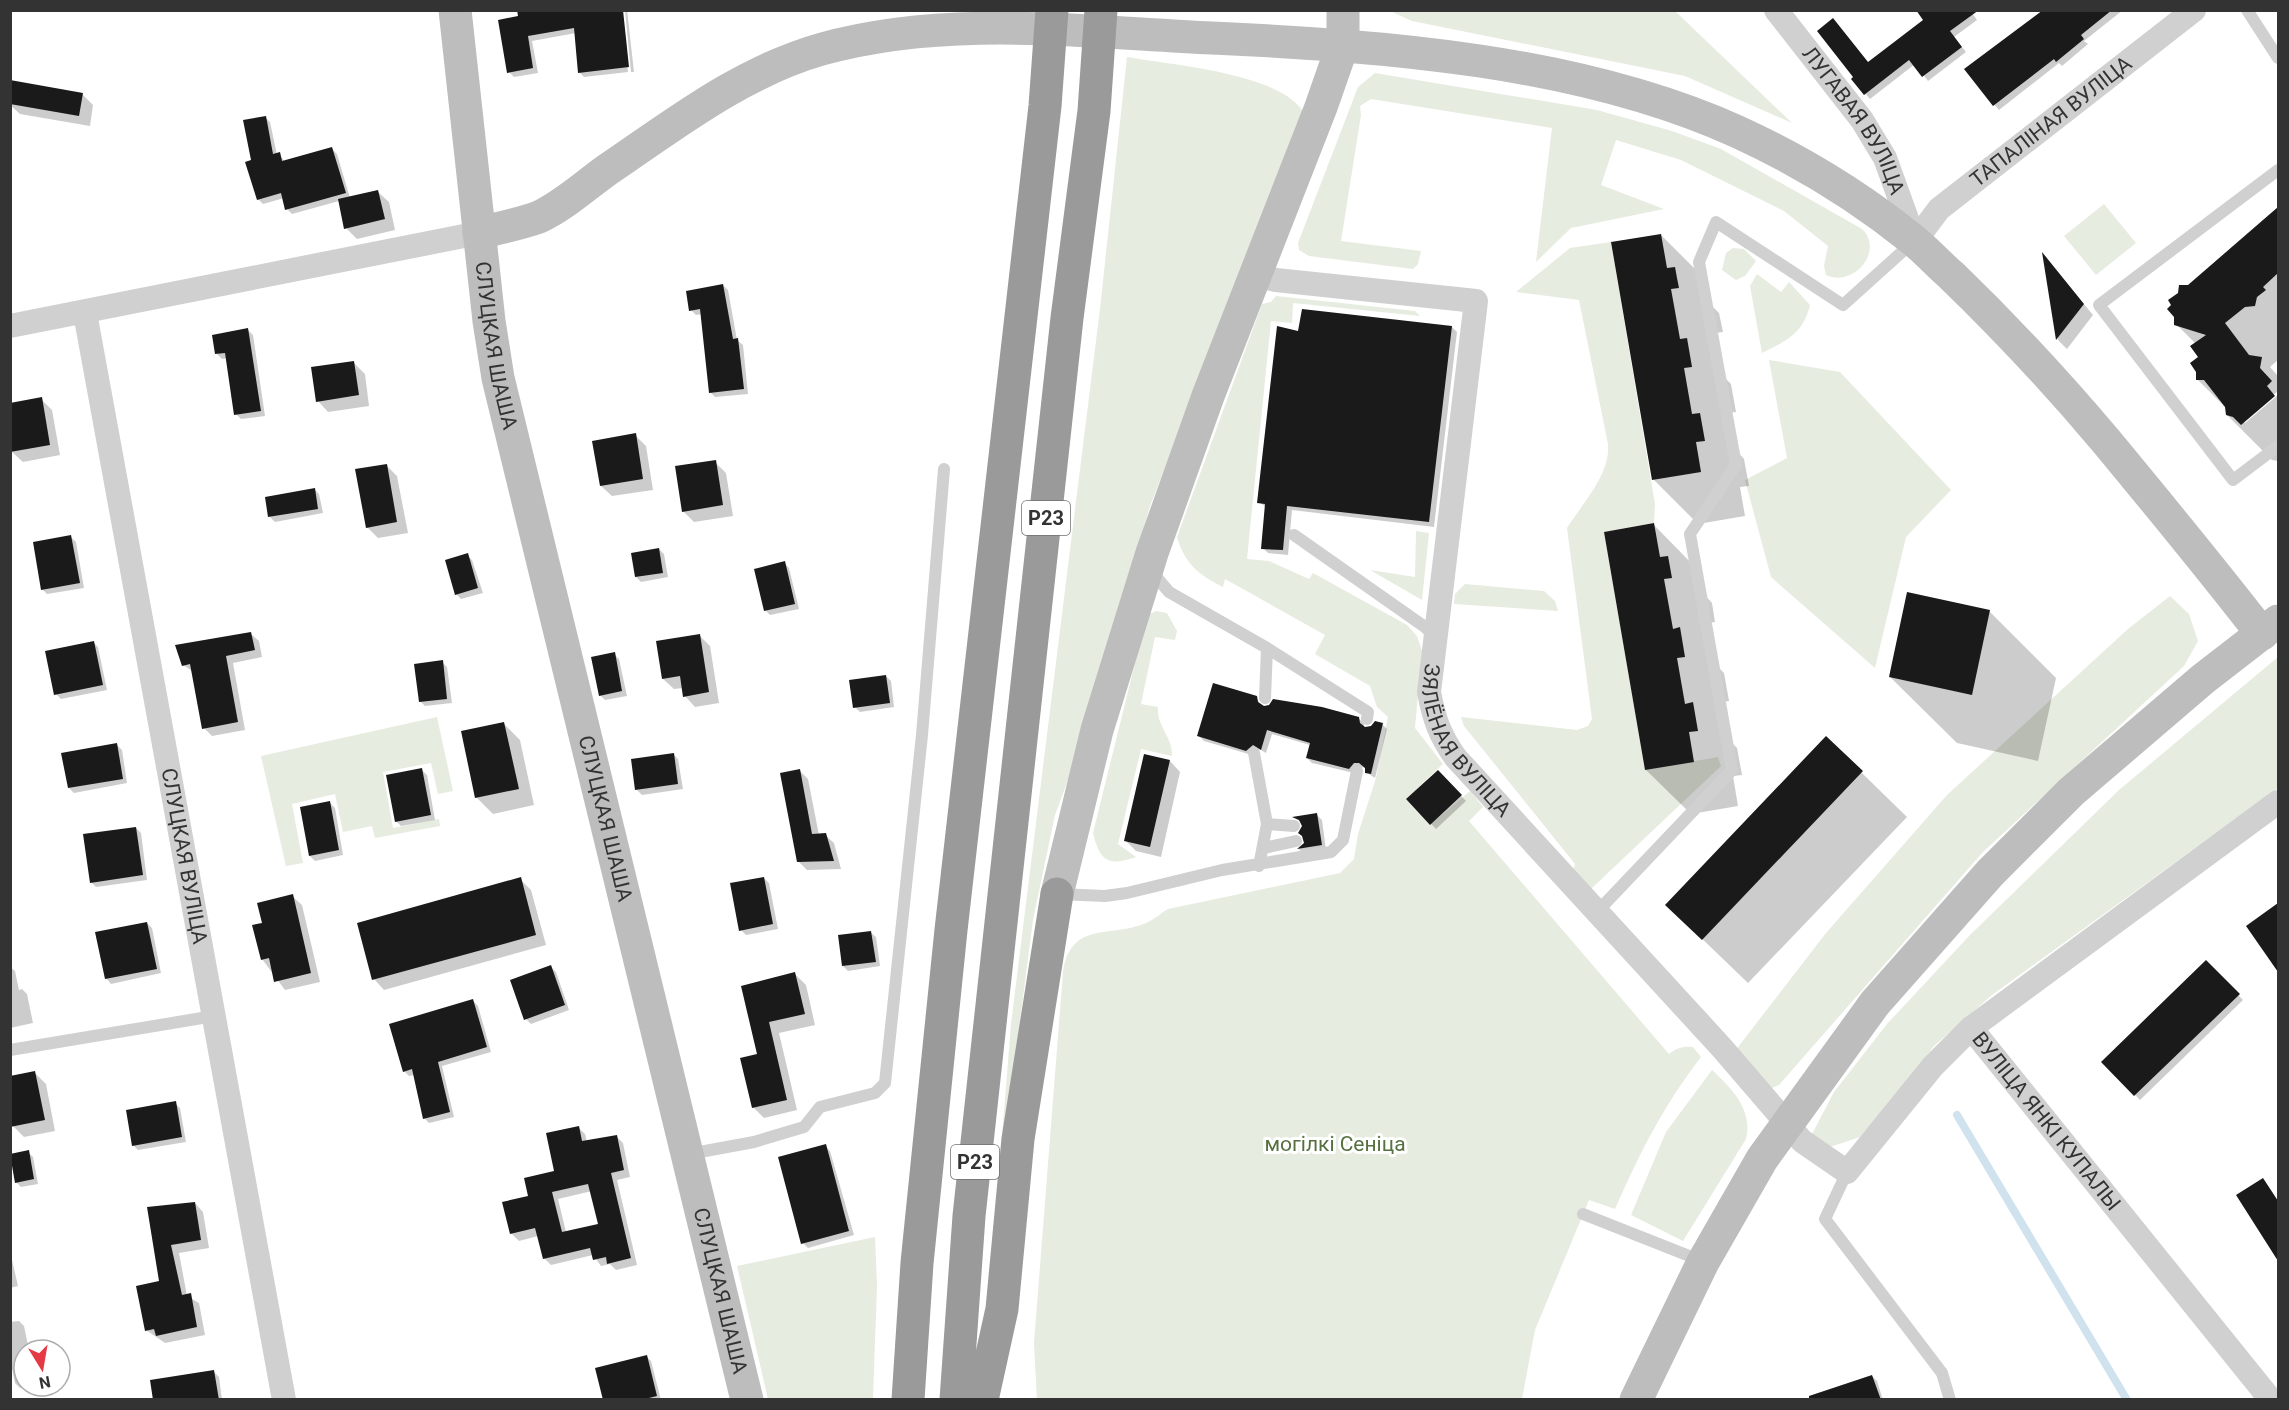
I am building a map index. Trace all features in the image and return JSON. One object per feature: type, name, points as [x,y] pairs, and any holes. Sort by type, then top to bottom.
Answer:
[{"type":"highway","name":"Р23","points":[[908,1400],[917,1263],[951,930],[1045,106],[1052,10]]},
{"type":"highway","name":"Р23","points":[[956,1400],[970,1204],[1067,318],[1094,111],[1101,10]]},
{"type":"highway","points":[[982,1400],[1002,1309],[1018,1139],[1057,894]]},
{"type":"street","name":"СЛУЦКАЯ ШАША","points":[[455,10],[479,233],[498,378],[747,1400]]},
{"type":"street","points":[[1057,894],[1097,730],[1152,553],[1310,138],[1343,44],[1342,10]]},
{"type":"street","name":"ЛУГАВАЯ ВУЛІЦА","points":[[1776,10],[1862,120],[1885,158],[1915,241]]},
{"type":"street","name":"ТАПАЛІНАЯ ВУЛІЦА","points":[[1915,241],[1939,209],[2194,10]]},
{"type":"street","points":[[479,233],[541,216],[711,98],[764,70],[819,50],[877,36],[933,29],[992,28],[1343,44],[1512,68],[1591,83],[1684,110],[1737,132],[1789,158],[1842,190],[1915,241],[1989,311],[2054,380],[2270,627],[2203,679],[2071,792],[1990,873],[1875,1003],[1786,1122],[1703,1262],[1636,1400]]},
{"type":"street","name":"СЛУЦКАЯ ШАША","points":[[10,326],[85,313],[479,233]]},
{"type":"street","name":"ЗЯЛЁНАЯ ВУЛІЦА","points":[[1256,275],[1276,280],[1476,301],[1429,692],[1433,717],[1441,737],[1456,758],[1711,1036],[1802,1141],[1847,1172]]},
{"type":"street","name":"СЛУЦКАЯ ВУЛІЦА","points":[[85,313],[284,1400]]},
{"type":"street","name":"ВУЛІЦА ЯНКІ КУПАЛЫ","points":[[2271,1400],[1971,1028],[2278,802]]},
{"type":"street","points":[[1847,1172],[1933,1066],[1971,1028]]},
{"type":"lane","points":[[2247,10],[2278,57]]},
{"type":"lane","points":[[2278,170],[2099,305],[2233,480],[2278,446]]},
{"type":"lane","points":[[1596,913],[1732,770],[1690,534],[1736,465],[1699,262],[1716,222],[1843,305],[1915,241]]},
{"type":"lane","points":[[688,1154],[754,1142],[804,1127],[820,1107],[875,1093],[885,1083],[922,735],[944,469]]},
{"type":"lane","points":[[1294,535],[1425,627],[1436,638]]},
{"type":"lane","points":[[1152,553],[1153,566],[1158,579],[1169,592],[1267,648],[1368,712],[1367,719]]},
{"type":"lane","points":[[1266,698],[1267,648]]},
{"type":"lane","points":[[1254,753],[1267,824],[1259,866]]},
{"type":"lane","points":[[1057,894],[1116,895],[1222,870],[1259,866],[1331,852],[1342,840],[1357,771]]},
{"type":"lane","points":[[1267,824],[1294,826]]},
{"type":"lane","points":[[1264,848],[1296,842]]},
{"type":"lane","points":[[10,1050],[214,1016]]},
{"type":"lane","points":[[1847,1172],[1825,1219],[1942,1373],[1950,1400]]},
{"type":"lane","points":[[1583,1214],[1703,1262]]},
{"type":"green space","points":[[1390,11],[1675,11],[1792,123],[1685,76],[1412,21]]},
{"type":"green space","points":[[1127,57],[1225,73],[1251,80],[1275,89],[1293,101],[1305,115],[1150,506],[1080,747],[1055,815],[1033,920],[997,1199],[1011,1024],[1100,309]]},
{"type":"green space","points":[[1375,73],[1597,110],[1672,131],[1721,149],[1862,229],[1868,238],[1870,247],[1868,257],[1855,272],[1846,276],[1836,278],[1826,275],[1824,266],[1828,246],[1784,211],[1681,160],[1616,140],[1601,185],[1664,209],[1571,228],[1536,262],[1552,128],[1371,99],[1360,106],[1361,115],[1341,241],[1421,251],[1418,264],[1413,269],[1309,256],[1299,250],[1298,243],[1358,87]]},
{"type":"green space","points":[[2104,204],[2136,243],[2096,275],[2064,236]]},
{"type":"green space","points":[[1611,242],[1655,504],[1654,523],[1604,532],[1645,770],[1718,757],[1721,766],[1591,889],[1573,870],[1575,864],[1464,726],[1461,717],[1577,730],[1588,726],[1592,719],[1567,528],[1600,477],[1608,455],[1608,444],[1579,300],[1516,292],[1570,248]]},
{"type":"green space","points":[[1733,248],[1744,249],[1756,261],[1745,276],[1736,280],[1722,270],[1726,253]]},
{"type":"green space","points":[[1757,274],[1781,292],[1789,282],[1810,305],[1798,330],[1786,340],[1762,353],[1750,286]]},
{"type":"green space","name":"могілкі Сеніца","points":[[1276,296],[1415,311],[1420,316],[1293,303],[1292,323],[1271,321],[1247,559],[1269,561],[1309,579],[1313,573],[1407,625],[1417,636],[1422,651],[1415,728],[1443,764],[1406,799],[1430,825],[1470,791],[1483,807],[1469,821],[1669,1054],[1680,1048],[1693,1047],[1701,1057],[1653,1130],[1615,1209],[1589,1200],[1535,1330],[1522,1399],[1037,1400],[1034,1343],[1063,972],[1068,955],[1075,944],[1084,937],[1135,927],[1151,921],[1168,909],[1340,873],[1354,859],[1358,834],[1376,778],[1388,717],[1377,707],[1370,686],[1315,654],[1325,635],[1225,579],[1223,587],[1200,573],[1184,555],[1177,537],[1262,304],[1271,302]]},
{"type":"green space","points":[[1769,360],[1840,372],[1951,490],[1906,537],[1875,668],[1771,577],[1745,480],[1787,458]]},
{"type":"green space","points":[[1416,531],[1429,533],[1422,600],[1370,570],[1415,577]]},
{"type":"green space","points":[[1465,584],[1544,591],[1555,601],[1558,611],[1454,604],[1455,594]]},
{"type":"green space","points":[[2170,596],[2189,614],[2198,641],[2184,666],[1982,853],[1779,1085],[1772,1088],[1735,1051],[1826,933],[1947,795],[2128,629]]},
{"type":"green space","points":[[1156,611],[1167,613],[1177,631],[1175,640],[1155,637],[1141,704],[1158,707],[1159,720],[1170,743],[1172,756],[1141,749],[1118,844],[1136,857],[1112,861],[1102,856],[1093,833],[1147,615]]},
{"type":"green space","points":[[2278,657],[2278,788],[1992,995],[1934,1046],[1901,1090],[1860,1137],[1827,1148],[1812,1134],[1834,1092],[1887,1024],[1970,935],[2119,790]]},
{"type":"green space","points":[[437,717],[453,791],[438,794],[431,763],[383,772],[393,828],[439,819],[440,826],[375,838],[372,826],[343,832],[335,794],[292,804],[303,863],[286,866],[261,756]]},
{"type":"green space","points":[[1712,1070],[1733,1092],[1744,1109],[1746,1139],[1683,1241],[1631,1215],[1666,1132]]},
{"type":"green space","points":[[875,1237],[877,1286],[873,1399],[768,1399],[737,1266]]},
{"type":"building","points":[[517,10],[623,10],[629,67],[578,73],[574,28],[528,36],[533,68],[507,73],[498,20],[518,16]]},
{"type":"building","points":[[1916,10],[1979,10],[1950,31],[1962,47],[1922,77],[1909,60],[1864,95],[1817,31],[1833,18],[1868,62],[1923,20]]},
{"type":"building","points":[[2043,10],[2112,10],[2081,35],[2084,39],[2056,62],[2054,59],[1993,106],[1964,69]]},
{"type":"building","points":[[10,80],[83,93],[79,116],[10,104]]},
{"type":"building","points":[[266,116],[273,154],[280,152],[282,161],[332,147],[346,193],[285,210],[281,193],[257,200],[245,162],[251,160],[243,120]]},
{"type":"building","points":[[378,190],[385,219],[344,229],[338,199]]},
{"type":"building","points":[[2278,207],[2278,273],[2263,287],[2266,290],[2257,297],[2255,306],[2245,307],[2225,323],[2249,355],[2262,357],[2260,368],[2272,381],[2267,386],[2275,396],[2241,425],[2233,417],[2226,415],[2225,407],[2204,380],[2196,380],[2196,372],[2190,363],[2198,357],[2190,346],[2206,335],[2174,325],[2174,317],[2167,309],[2171,305],[2168,300],[2178,293],[2179,285],[2188,285]]},
{"type":"building","points":[[1661,234],[1667,268],[1675,267],[1679,288],[1671,289],[1680,339],[1687,338],[1692,367],[1684,368],[1692,414],[1700,413],[1705,441],[1696,442],[1701,472],[1652,480],[1611,242]]},
{"type":"building","points":[[2042,252],[2084,304],[2056,340]]},
{"type":"building","points":[[723,284],[733,339],[738,338],[744,389],[709,393],[700,309],[689,311],[686,291]]},
{"type":"building","points":[[1302,309],[1452,326],[1429,522],[1287,506],[1283,550],[1261,549],[1265,504],[1257,503],[1277,326],[1298,331]]},
{"type":"building","points":[[248,328],[261,411],[234,415],[225,353],[215,354],[212,335]]},
{"type":"building","points":[[354,361],[359,395],[316,402],[311,367]]},
{"type":"building","points":[[42,397],[50,445],[10,452],[10,403]]},
{"type":"building","points":[[636,433],[643,479],[600,486],[592,441]]},
{"type":"building","points":[[716,460],[723,505],[682,512],[675,466]]},
{"type":"building","points":[[387,464],[397,522],[366,528],[355,469]]},
{"type":"building","points":[[315,488],[318,509],[268,517],[265,497]]},
{"type":"building","points":[[1654,523],[1660,557],[1668,556],[1672,578],[1664,579],[1673,629],[1680,627],[1685,657],[1677,658],[1685,704],[1693,702],[1698,731],[1689,732],[1694,762],[1645,770],[1604,532]]},
{"type":"building","points":[[71,535],[80,583],[41,590],[33,542]]},
{"type":"building","points":[[659,548],[663,573],[635,577],[631,553]]},
{"type":"building","points":[[468,553],[478,588],[455,595],[445,560]]},
{"type":"building","points":[[785,561],[795,604],[764,611],[754,569]]},
{"type":"building","points":[[1907,592],[1990,610],[1972,695],[1889,677]]},
{"type":"building","points":[[251,632],[255,650],[226,656],[238,722],[202,729],[190,664],[182,666],[175,645]]},
{"type":"building","points":[[700,634],[709,692],[683,697],[680,676],[662,679],[656,641]]},
{"type":"building","points":[[94,641],[103,685],[54,695],[45,651]]},
{"type":"building","points":[[615,652],[622,691],[599,696],[591,657]]},
{"type":"building","points":[[443,660],[447,699],[419,702],[414,664]]},
{"type":"building","points":[[886,675],[890,703],[853,708],[849,680]]},
{"type":"building","points":[[1213,683],[1257,696],[1258,702],[1264,706],[1269,705],[1273,699],[1322,707],[1359,717],[1360,723],[1365,727],[1371,726],[1375,721],[1383,723],[1371,774],[1365,773],[1365,768],[1359,763],[1354,763],[1349,769],[1306,758],[1310,743],[1267,730],[1261,750],[1253,745],[1246,751],[1197,736]]},
{"type":"building","points":[[504,722],[519,789],[475,798],[461,731]]},
{"type":"building","points":[[1826,736],[1863,771],[1702,940],[1665,905]]},
{"type":"building","points":[[117,743],[123,779],[68,788],[61,753]]},
{"type":"building","points":[[674,753],[678,784],[635,790],[631,759]]},
{"type":"building","points":[[1144,754],[1170,760],[1150,847],[1124,841]]},
{"type":"building","points":[[422,768],[431,815],[395,822],[386,775]]},
{"type":"building","points":[[800,769],[812,834],[826,833],[834,861],[797,862],[780,773]]},
{"type":"building","points":[[1438,770],[1462,795],[1430,825],[1406,799]]},
{"type":"building","points":[[330,801],[339,850],[309,856],[300,807]]},
{"type":"building","points":[[1317,813],[1322,845],[1297,849],[1304,843],[1302,836],[1298,833],[1302,826],[1299,820],[1292,817]]},
{"type":"building","points":[[136,827],[143,875],[90,883],[83,834]]},
{"type":"building","points":[[521,877],[536,935],[372,980],[357,923]]},
{"type":"building","points":[[764,877],[773,924],[739,931],[730,883]]},
{"type":"building","points":[[293,894],[311,973],[274,982],[269,958],[261,960],[252,925],[262,923],[257,903]]},
{"type":"building","points":[[2278,903],[2278,972],[2246,926]]},
{"type":"building","points":[[147,922],[157,969],[105,979],[95,932]]},
{"type":"building","points":[[871,931],[876,962],[842,966],[838,935]]},
{"type":"building","points":[[2206,960],[2240,994],[2134,1096],[2101,1062]]},
{"type":"building","points":[[551,965],[565,1005],[524,1020],[510,980]]},
{"type":"building","points":[[795,972],[805,1014],[769,1022],[787,1100],[752,1108],[740,1058],[757,1054],[741,986]]},
{"type":"building","points":[[473,999],[487,1047],[438,1062],[450,1112],[423,1119],[412,1069],[403,1072],[389,1024]]},
{"type":"building","points":[[35,1071],[45,1120],[10,1127],[10,1076]]},
{"type":"building","points":[[176,1101],[182,1137],[132,1146],[126,1110]]},
{"type":"building","points":[[579,1126],[582,1141],[617,1135],[624,1170],[611,1173],[631,1258],[607,1264],[606,1257],[593,1260],[590,1248],[543,1259],[535,1228],[510,1234],[502,1202],[528,1196],[524,1178],[554,1171],[546,1133]],"holes":[[[588,1184],[598,1224],[562,1232],[552,1192]]]},
{"type":"building","points":[[826,1144],[849,1231],[801,1244],[778,1157]]},
{"type":"building","points":[[29,1150],[34,1179],[15,1183],[10,1154]]},
{"type":"building","points":[[2263,1178],[2278,1201],[2278,1261],[2236,1195]]},
{"type":"building","points":[[195,1202],[201,1240],[171,1245],[182,1295],[191,1293],[197,1327],[156,1336],[154,1329],[145,1331],[136,1286],[159,1281],[147,1207]]},
{"type":"building","points":[[647,1355],[657,1396],[641,1400],[603,1400],[595,1368]]},
{"type":"building","points":[[214,1370],[219,1400],[153,1400],[150,1380]]},
{"type":"building","points":[[1872,1375],[1881,1400],[1809,1400],[1809,1396]]},
{"type":"waterway","points":[[1957,1115],[2127,1400]]}]
